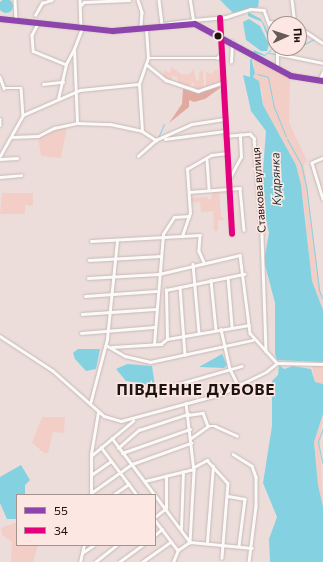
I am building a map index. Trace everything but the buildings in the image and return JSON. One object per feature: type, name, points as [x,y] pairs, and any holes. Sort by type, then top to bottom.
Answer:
[{"type":"main road","points":[[0,19],[16,19],[113,31],[146,29],[162,25],[195,24],[220,35],[277,68],[301,79],[321,81]]},
{"type":"street","points":[[15,0],[16,19]]},
{"type":"street","points":[[35,15],[42,3],[52,0]]},
{"type":"street","points":[[58,100],[66,64],[74,49],[82,27],[82,1],[128,0]]},
{"type":"street","points":[[138,0],[142,12],[141,27]]},
{"type":"street","points":[[159,0],[162,25],[193,20],[220,18],[262,10],[267,18]]},
{"type":"street","points":[[190,0],[193,20]]},
{"type":"street","points":[[292,0],[294,16]]},
{"type":"street","points":[[220,18],[221,54],[224,82],[224,132],[227,153],[228,189],[232,234]]},
{"type":"street","points":[[39,22],[32,35],[33,51],[66,64]]},
{"type":"street","points":[[142,131],[138,84],[148,58],[146,29]]},
{"type":"street","points":[[307,33],[323,43]]},
{"type":"street","points":[[232,42],[232,62]]},
{"type":"street","points":[[74,49],[75,92],[78,124]]},
{"type":"street","points":[[148,58],[217,58],[221,54]]},
{"type":"street","points":[[277,68],[279,56]]},
{"type":"street","points":[[289,56],[323,63]]},
{"type":"street","points":[[146,64],[166,80],[198,90],[224,82]]},
{"type":"street","points":[[321,81],[323,72]]},
{"type":"street","points":[[0,77],[4,88],[20,88],[23,115],[0,157],[17,158]]},
{"type":"street","points":[[43,84],[63,82]]},
{"type":"street","points":[[23,115],[75,92],[138,84]]},
{"type":"street","points":[[0,119],[0,125]]},
{"type":"street","points":[[167,138],[196,123],[224,119]]},
{"type":"street","points":[[11,136],[38,136],[54,128],[78,124],[110,124],[142,131],[156,140]]},
{"type":"street","points":[[138,156],[156,140],[224,132]]},
{"type":"street","name":"Ставкова вулиця","points":[[225,136],[250,134],[254,138],[263,249],[266,351]]},
{"type":"street","points":[[228,180],[241,157],[240,135]]},
{"type":"street","points":[[182,236],[189,216],[187,169],[207,159],[211,155],[227,153]]},
{"type":"street","points":[[323,158],[312,163],[323,198]]},
{"type":"street","points":[[207,159],[209,190]]},
{"type":"street","points":[[0,177],[21,175]]},
{"type":"street","points":[[319,187],[323,186]]},
{"type":"street","points":[[189,192],[240,188],[244,230]]},
{"type":"street","points":[[154,344],[156,291],[165,227],[174,217],[189,216]]},
{"type":"street","points":[[184,231],[188,235]]},
{"type":"street","points":[[91,241],[117,241],[188,235],[200,236],[199,251],[203,262]]},
{"type":"street","points":[[90,404],[106,345],[117,241]]},
{"type":"street","points":[[88,278],[159,274],[193,264],[240,255],[244,274],[249,325],[253,340],[277,363]]},
{"type":"street","points":[[89,260],[161,256]]},
{"type":"street","points":[[193,264],[196,284],[199,333]]},
{"type":"street","points":[[167,339],[167,289],[244,274]]},
{"type":"street","points":[[228,277],[232,326]]},
{"type":"street","points":[[211,280],[216,330]]},
{"type":"street","points":[[180,287],[185,355]]},
{"type":"street","points":[[86,296],[156,291]]},
{"type":"street","points":[[82,314],[155,309]]},
{"type":"street","points":[[112,347],[163,343],[167,339],[232,326],[249,325]]},
{"type":"street","points":[[81,333],[154,327]]},
{"type":"street","points":[[221,329],[230,369],[238,385]]},
{"type":"street","points":[[0,336],[52,370],[98,412],[121,421],[213,397],[266,372],[277,363],[323,364]]},
{"type":"street","points":[[106,345],[112,347],[125,356],[150,362],[253,340]]},
{"type":"street","points":[[154,391],[242,366]]},
{"type":"street","points":[[186,403],[194,468],[190,542]]},
{"type":"street","points":[[91,494],[91,456],[98,412]]},
{"type":"street","points":[[118,448],[139,430],[188,415],[204,413],[208,426]]},
{"type":"street","points":[[91,456],[137,418]]},
{"type":"street","points":[[191,438],[208,426],[219,426],[237,436]]},
{"type":"street","points":[[122,452],[190,429]]},
{"type":"street","points":[[112,438],[118,448],[154,494]]},
{"type":"street","points":[[91,494],[132,464],[192,443]]},
{"type":"street","points":[[101,447],[136,494]]},
{"type":"street","points":[[233,454],[252,466],[256,477],[252,548],[249,562]]},
{"type":"street","points":[[145,481],[183,472],[194,468],[206,460],[213,466],[227,481],[228,496],[222,558]]},
{"type":"street","points":[[91,475],[111,461]]},
{"type":"street","points":[[207,542],[213,466]]},
{"type":"street","points":[[181,529],[183,472]]},
{"type":"street","points":[[156,516],[165,509],[166,476]]},
{"type":"street","points":[[114,494],[129,484]]},
{"type":"street","points":[[156,496],[190,542]]},
{"type":"street","points":[[228,496],[245,499],[239,546]]},
{"type":"street","points":[[156,521],[178,550]]},
{"type":"street","points":[[156,534],[162,529]]},
{"type":"street","points":[[142,562],[172,542]]},
{"type":"street","points":[[173,562],[178,550],[190,542],[223,543],[252,548]]},
{"type":"street","points":[[80,562],[84,546]]},
{"type":"street","points":[[82,553],[92,546]]},
{"type":"street","points":[[95,562],[116,546]]},
{"type":"street","points":[[119,562],[141,546]]},
{"type":"shaded area","points":[[253,55],[290,77],[289,122],[307,161],[304,165],[323,310],[312,281],[303,199],[296,165],[263,105],[262,91],[257,79],[253,77],[255,73]]},
{"type":"shaded area","points":[[171,67],[183,75],[190,74],[193,68],[196,80],[199,81],[199,73],[203,70],[204,89],[194,89],[194,82],[189,87],[178,83],[177,77],[172,76],[172,81],[163,77],[164,70],[170,73]]},
{"type":"shaded area","points":[[215,70],[221,70],[222,82],[206,87],[206,72],[212,74]]},
{"type":"shaded area","points":[[219,85],[220,88],[205,99],[194,102],[189,100],[189,107],[169,123],[182,104],[183,89],[197,91]]},
{"type":"shaded area","points":[[67,126],[61,158],[41,156],[38,136]]},
{"type":"shaded area","points":[[219,190],[221,217],[225,219],[218,221],[218,231],[214,231],[213,213],[217,211],[201,212],[200,202],[190,203],[190,198],[207,197],[210,201],[213,191]]},
{"type":"shaded area","points":[[2,193],[33,193],[33,206],[25,205],[25,214],[0,214]]},
{"type":"shaded area","points":[[312,366],[323,366],[323,384],[315,382]]},
{"type":"shaded area","points":[[323,414],[320,442],[323,507],[318,485],[314,442]]},
{"type":"shaded area","points":[[42,417],[65,417],[64,433],[53,432],[48,453],[44,453],[32,443]]},
{"type":"shaded area","points":[[16,522],[16,546],[38,546],[33,562],[11,562],[12,542],[2,535],[1,528]]},
{"type":"water","points":[[6,-1],[11,1],[13,6],[11,11],[6,13],[1,11],[-1,6],[1,1]]},
{"type":"water","points":[[220,0],[259,0],[258,7],[233,13]]},
{"type":"water","points":[[262,11],[261,20],[267,30],[267,36],[262,22],[248,16],[248,12],[261,19]]},
{"type":"water","points":[[249,19],[260,26],[267,40],[267,51],[261,51],[246,40],[243,22]]},
{"type":"water","name":"Кудрянка","points":[[254,50],[265,55],[267,53],[265,56],[254,53],[252,61],[255,73],[253,77],[259,81],[263,105],[296,165],[301,185],[312,281],[323,310],[323,362],[277,360],[275,354],[275,303],[264,261],[269,233],[261,197],[266,131],[251,111],[243,75],[250,77],[250,61]]},
{"type":"water","points":[[78,349],[100,349],[96,369],[86,371],[75,359],[73,353]]},
{"type":"water","points":[[222,354],[227,365],[224,368],[199,367]]},
{"type":"water","points":[[127,364],[152,366],[155,386],[126,381],[116,369]]},
{"type":"water","points":[[279,365],[284,369],[293,366],[311,369],[315,382],[323,384],[323,414],[314,442],[318,485],[323,507],[323,562],[270,562],[269,539],[277,517],[263,483],[272,426],[272,381],[278,375]]},
{"type":"water","points":[[21,465],[30,480],[25,485],[25,494],[16,494],[16,519],[7,519],[0,503],[0,477]]},
{"type":"waterway","points":[[307,43],[314,39]]},
{"type":"waterway","points":[[257,74],[268,77],[274,107],[286,137]]},
{"type":"waterway","points":[[158,138],[164,124]]},
{"type":"waterway","points":[[287,139],[301,164],[306,185],[319,290],[323,300]]},
{"type":"waterway","points":[[323,428],[318,442],[323,465]]},
{"type":"waterway","points":[[323,471],[323,491]]},
{"type":"transit line","name":"34","points":[[220,18],[232,234]]},
{"type":"transit line","name":"55","points":[[0,19],[113,31],[195,24],[291,76],[323,81]]},
{"type":"district","name":"ПІВДЕННЕ ДУБОВЕ","points":[[196,390]]}]
